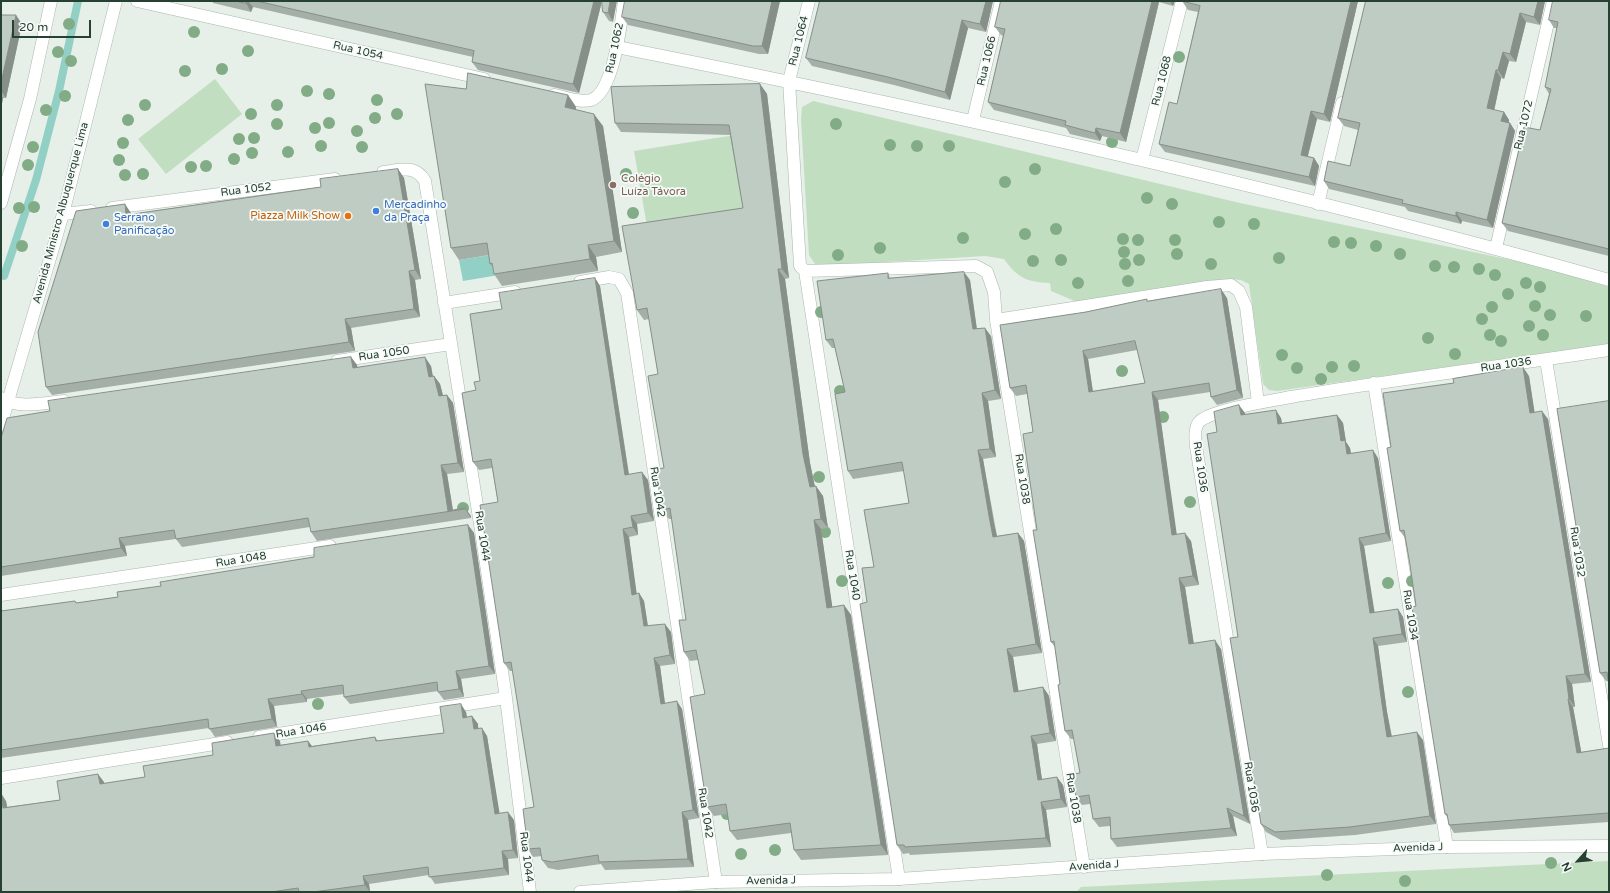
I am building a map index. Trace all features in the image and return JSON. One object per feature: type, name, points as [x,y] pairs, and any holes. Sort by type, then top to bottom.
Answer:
[{"type":"street","points":[[1,203],[3,190],[30,99],[51,1]]},
{"type":"street","name":"Avenida Ministro Albuquerque Lima","points":[[1,424],[5,400],[63,214],[116,1]]},
{"type":"street","name":"Rua 1054","points":[[138,1],[493,81]]},
{"type":"street","name":"Rua 1062","points":[[539,92],[578,100],[590,100],[597,97],[609,78],[617,47],[624,1]]},
{"type":"street","name":"Rua 1064","points":[[805,271],[800,266],[789,81],[809,1]]},
{"type":"street","name":"Rua 1066","points":[[973,120],[1001,1]]},
{"type":"street","name":"Rua 1068","points":[[1142,160],[1182,1]]},
{"type":"street","name":"Rua 1072","points":[[1496,248],[1553,1]]},
{"type":"street","points":[[617,47],[789,81],[973,120],[1142,160],[1496,248],[1609,280]]},
{"type":"street","points":[[1318,204],[1345,91]]},
{"type":"street","name":"Rua 1044","points":[[374,174],[416,170],[425,181],[480,524],[506,698],[530,892]]},
{"type":"street","name":"Rua 1052","points":[[63,214],[343,178]]},
{"type":"street","name":"Rua 1038","points":[[805,271],[976,266],[988,272],[994,292],[996,320],[1084,867]]},
{"type":"street","name":"Rua 1040","points":[[805,271],[899,879]]},
{"type":"street","name":"Rua 1042","points":[[570,284],[609,277],[619,280],[627,293],[716,882]]},
{"type":"street","points":[[996,320],[1207,287],[1231,285],[1239,291],[1246,307],[1258,403]]},
{"type":"street","points":[[444,303],[531,290]]},
{"type":"street","name":"Rua 1050","points":[[329,362],[451,344]]},
{"type":"street","name":"Rua 1036","points":[[1262,854],[1197,454],[1195,433],[1199,422],[1209,415],[1258,403],[1374,383],[1609,350]]},
{"type":"street","name":"Rua 1032","points":[[1546,360],[1609,745]]},
{"type":"street","name":"Rua 1034","points":[[1374,383],[1447,847]]},
{"type":"street","points":[[5,400],[36,404],[73,399]]},
{"type":"street","points":[[465,526],[480,524]]},
{"type":"street","name":"Rua 1048","points":[[1,596],[339,545]]},
{"type":"street","name":"Rua 1046","points":[[1,778],[506,698]]},
{"type":"street","name":"Avenida J","points":[[580,892],[716,882],[899,879],[1262,854],[1447,847],[1609,846]]},
{"type":"green space","points":[[215,79],[242,114],[166,174],[138,139]]},
{"type":"green space","points":[[813,101],[1240,203],[1535,265],[1609,287],[1609,344],[1277,391],[1269,390],[1263,384],[1249,284],[1241,280],[1230,279],[1077,302],[1051,291],[1050,283],[1035,282],[1023,278],[1014,271],[1004,259],[985,256],[821,266],[815,264],[809,255],[801,120],[802,107]]},
{"type":"green space","points":[[735,135],[750,217],[648,232],[634,151]]},
{"type":"green space","points":[[1609,861],[1609,892],[1076,892],[1081,887]]},
{"type":"water","points":[[496,254],[499,275],[463,281],[459,260]]},
{"type":"building","points":[[257,1],[594,1],[573,84],[472,62],[474,51]]},
{"type":"building","points":[[602,1],[610,1],[608,13],[603,12]]},
{"type":"building","points":[[625,1],[772,1],[762,46],[753,46],[622,17]]},
{"type":"building","points":[[820,1],[986,1],[980,24],[962,20],[945,92],[806,58]]},
{"type":"building","points":[[1001,1],[1152,1],[1120,133],[1096,128],[1095,133],[1065,125],[1066,121],[988,102],[1005,29],[995,27]]},
{"type":"building","points":[[1182,1],[1351,1],[1324,114],[1311,111],[1301,155],[1314,158],[1309,177],[1159,144],[1169,102],[1177,104],[1200,6]]},
{"type":"building","points":[[1366,1],[1538,1],[1534,17],[1520,13],[1510,54],[1503,52],[1498,70],[1496,70],[1487,108],[1504,112],[1501,121],[1510,123],[1487,220],[1456,212],[1456,216],[1402,203],[1403,200],[1324,181],[1328,161],[1350,166],[1360,123],[1338,118]]},
{"type":"building","points":[[1553,1],[1609,1],[1609,249],[1502,223],[1524,127],[1540,130],[1551,89],[1545,87],[1558,22],[1549,20]]},
{"type":"building","points":[[1,15],[16,15],[1,83]]},
{"type":"building","points":[[468,73],[568,95],[565,107],[594,114],[614,241],[588,245],[590,259],[494,274],[492,263],[490,264],[487,243],[451,248],[425,84],[466,89]]},
{"type":"building","points":[[760,84],[782,269],[778,269],[803,454],[810,487],[816,486],[821,519],[814,520],[827,608],[844,605],[881,845],[794,850],[790,823],[730,831],[726,804],[707,807],[690,697],[705,694],[696,650],[684,652],[679,620],[686,620],[670,508],[662,510],[656,469],[664,468],[648,376],[658,374],[647,308],[637,310],[622,226],[743,208],[729,125],[615,123],[611,87]]},
{"type":"building","points":[[398,169],[415,270],[409,271],[414,309],[345,319],[349,342],[46,387],[38,332],[76,211],[125,204],[126,215],[321,187],[320,179]]},
{"type":"building","points":[[964,272],[973,329],[985,328],[995,390],[982,393],[990,449],[978,450],[993,537],[1018,533],[1036,644],[1007,649],[1014,692],[1043,687],[1050,733],[1031,736],[1038,780],[1057,777],[1061,799],[1041,802],[1046,838],[905,847],[904,845],[897,845],[860,604],[867,602],[862,568],[874,567],[864,510],[909,503],[902,462],[848,471],[835,394],[845,392],[833,339],[826,340],[817,281],[888,273],[888,278]]},
{"type":"building","points":[[595,278],[625,475],[642,472],[648,513],[631,516],[633,527],[623,529],[632,595],[639,593],[644,626],[665,624],[670,655],[654,658],[661,704],[677,701],[693,810],[682,812],[688,859],[599,862],[598,855],[552,862],[542,860],[540,848],[528,849],[523,809],[534,807],[511,662],[504,663],[480,505],[498,502],[491,459],[473,462],[462,393],[476,390],[474,382],[480,381],[470,314],[502,309],[499,293]]},
{"type":"building","points":[[1221,289],[1237,390],[1211,397],[1209,383],[1152,392],[1172,535],[1185,533],[1193,576],[1179,578],[1189,644],[1215,640],[1244,816],[1227,808],[1231,828],[1111,839],[1110,817],[1093,819],[1089,795],[1076,797],[1072,774],[1080,773],[1072,730],[1065,731],[1058,685],[1060,684],[1054,641],[1051,642],[1033,530],[1037,530],[1023,434],[1033,432],[1026,385],[1010,388],[1000,325],[1086,312],[1147,299],[1147,301]],"holes":[[[1135,341],[1145,383],[1089,392],[1083,351]]]},
{"type":"building","points":[[351,357],[353,368],[425,357],[429,377],[434,376],[439,396],[447,395],[458,463],[441,465],[448,511],[465,509],[311,532],[308,518],[176,539],[174,530],[119,538],[121,548],[1,567],[1,438],[7,418],[50,411],[48,401]]},
{"type":"building","points":[[1523,367],[1530,413],[1542,411],[1585,674],[1566,676],[1568,699],[1577,753],[1609,748],[1609,813],[1449,825],[1447,814],[1445,814],[1412,607],[1416,606],[1410,565],[1404,530],[1400,531],[1387,448],[1391,447],[1383,393],[1454,383],[1453,379]]},
{"type":"building","points":[[1609,401],[1609,686],[1607,672],[1600,673],[1557,409]]},
{"type":"building","points":[[1239,405],[1241,415],[1276,410],[1278,424],[1337,415],[1341,441],[1345,440],[1347,454],[1373,450],[1386,533],[1359,538],[1370,613],[1398,609],[1402,634],[1373,638],[1387,737],[1417,732],[1430,816],[1350,827],[1275,832],[1261,824],[1230,638],[1238,637],[1207,434],[1217,432],[1214,412]]},
{"type":"building","points":[[468,525],[489,666],[456,671],[459,689],[438,692],[437,682],[344,697],[343,685],[301,691],[302,694],[268,699],[272,719],[209,729],[208,719],[1,750],[1,611],[118,597],[117,592],[161,586],[160,582],[314,557],[314,548]]},
{"type":"building","points":[[461,704],[463,718],[472,716],[474,729],[482,728],[495,814],[508,812],[513,850],[502,851],[504,868],[429,877],[428,867],[363,876],[365,885],[313,892],[299,892],[298,888],[271,892],[1,892],[1,794],[3,808],[60,800],[57,781],[98,774],[100,784],[145,777],[143,766],[213,755],[212,743],[274,733],[276,746],[308,741],[309,747],[375,737],[376,741],[444,733],[440,707]]},
{"type":"waterway","points":[[4,276],[36,180],[59,91],[78,1]]},
{"type":"place","name":"Colégio Luíza Távora","points":[[613,185]]},
{"type":"place","name":"Mercadinho da Praça","points":[[376,211]]},
{"type":"place","name":"Piazza Milk Show","points":[[348,216]]},
{"type":"place","name":"Serrano Panificação","points":[[106,224]]}]
